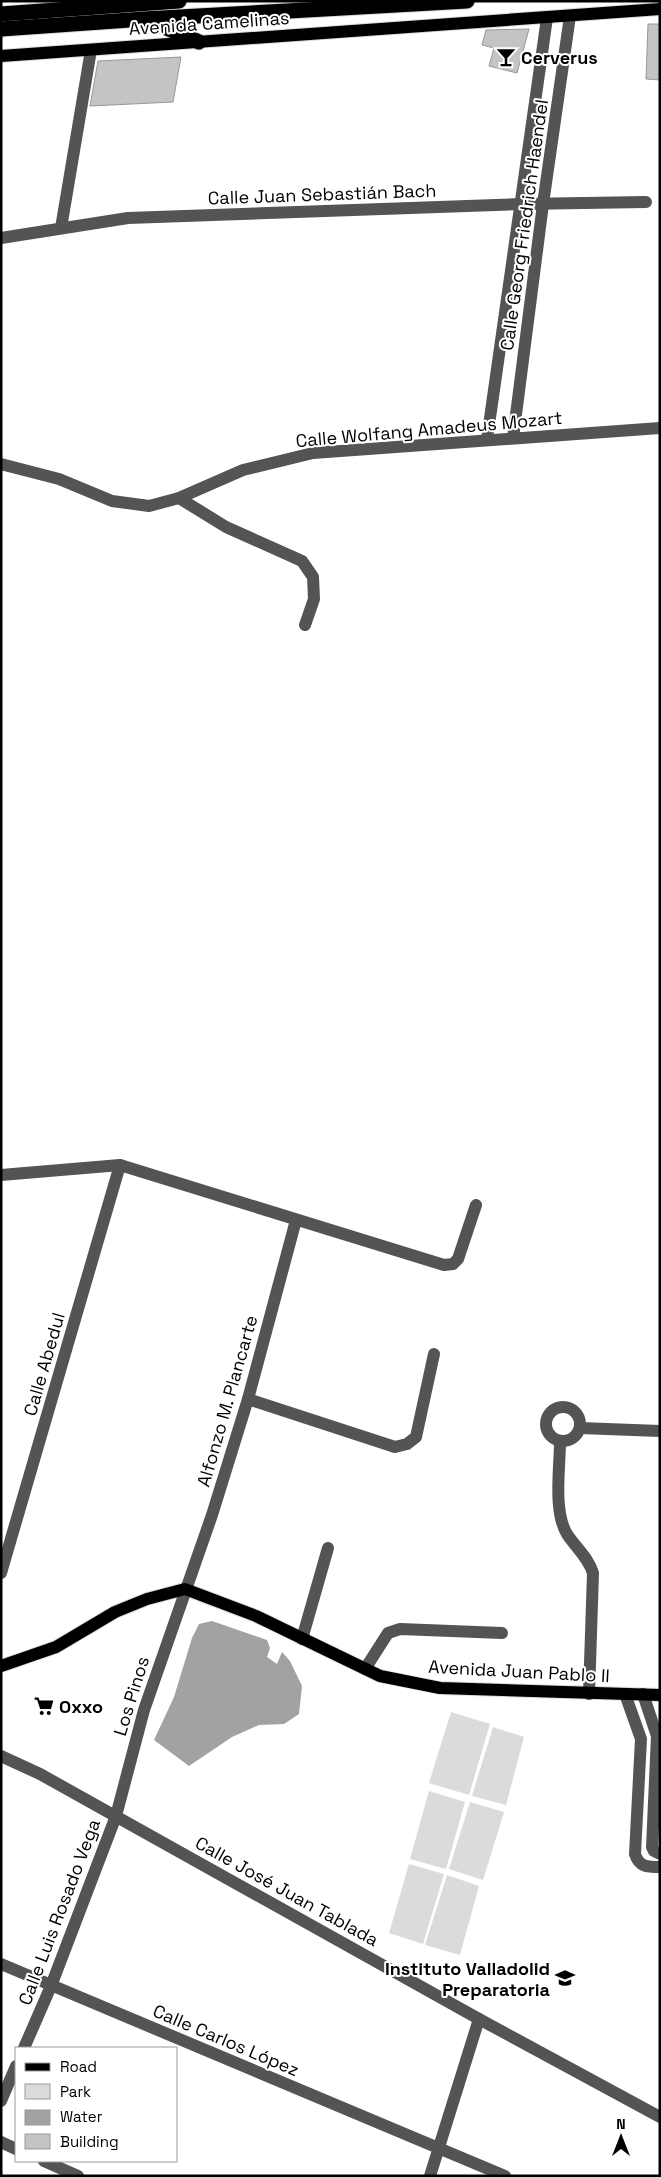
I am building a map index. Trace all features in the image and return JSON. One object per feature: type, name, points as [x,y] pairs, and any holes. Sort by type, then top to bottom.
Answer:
[{"type":"highway","name":"Avenida Camelinas","points":[[1,14],[179,1]]},
{"type":"highway","name":"Avenida Camelinas","points":[[1,29],[468,1]]},
{"type":"highway","points":[[144,19],[199,42]]},
{"type":"main road","name":"Avenida Camelinas","points":[[1,56],[660,10]]},
{"type":"main road","name":"Avenida Juan Pablo II","points":[[185,1589],[256,1616],[380,1676],[440,1688],[660,1695]]},
{"type":"main road","points":[[1,1666],[56,1647],[115,1612],[147,1599],[185,1589]]},
{"type":"street","name":"Calle Georg Friedrich Haendel","points":[[513,438],[543,204],[570,16]]},
{"type":"street","name":"Calle Georg Friedrich Haendel","points":[[487,439],[547,18]]},
{"type":"street","points":[[60,228],[91,50]]},
{"type":"street","name":"Calle Juan Sebastián Bach","points":[[1,238],[128,218],[521,204],[646,202]]},
{"type":"street","name":"Calle Wolfang Amadeus Mozart","points":[[1,464],[60,479],[112,501],[149,506],[179,498],[243,470],[313,453],[660,428]]},
{"type":"street","points":[[179,498],[226,527],[302,561],[313,577],[314,599],[305,625]]},
{"type":"street","points":[[1,1175],[120,1165],[444,1265],[453,1264],[458,1259],[476,1205]]},
{"type":"street","name":"Calle Abedul","points":[[1,1573],[120,1165]]},
{"type":"street","name":"Alfonzo M. Plancarte","points":[[185,1589],[212,1515],[248,1399],[296,1220]]},
{"type":"street","points":[[248,1399],[395,1447],[407,1444],[416,1437],[434,1354]]},
{"type":"street","points":[[570,1408],[578,1416],[580,1428],[575,1437],[570,1440],[560,1441],[553,1438],[546,1429],[547,1417],[554,1409],[570,1408]]},
{"type":"street","points":[[580,1428],[660,1431]]},
{"type":"street","points":[[560,1441],[559,1513],[567,1533],[589,1562],[593,1573],[589,1694]]},
{"type":"street","points":[[302,1639],[328,1548]]},
{"type":"street","name":"Los Pinos","points":[[116,1816],[144,1710],[185,1589]]},
{"type":"street","points":[[366,1669],[388,1633],[400,1629],[502,1633]]},
{"type":"street","points":[[625,1694],[641,1739],[635,1854],[638,1862],[644,1866],[660,1867]]},
{"type":"street","points":[[638,1862],[657,1852],[652,1847],[657,1736],[643,1694]]},
{"type":"street","name":"Calle José Juan Tablada","points":[[1,1756],[40,1774],[479,2019],[660,2117]]},
{"type":"street","name":"Calle Luis Rosado Vega","points":[[24,2047],[51,1986],[116,1816]]},
{"type":"street","name":"Calle Carlos López","points":[[1,1964],[505,2176]]},
{"type":"street","points":[[430,2176],[479,2019]]},
{"type":"street","points":[[1,2101],[15,2068]]},
{"type":"street","points":[[1,2142],[15,2149]]},
{"type":"street","points":[[46,2162],[78,2176]]},
{"type":"green space","points":[[451,1712],[490,1724],[469,1795],[429,1783]]},
{"type":"green space","points":[[493,1727],[524,1737],[506,1805],[472,1796]]},
{"type":"green space","points":[[429,1791],[465,1802],[446,1869],[410,1859]]},
{"type":"green space","points":[[470,1802],[504,1812],[483,1880],[449,1869]]},
{"type":"green space","points":[[409,1864],[444,1874],[423,1944],[389,1933]]},
{"type":"green space","points":[[447,1875],[479,1886],[460,1955],[425,1945]]},
{"type":"water","points":[[212,1621],[267,1640],[270,1648],[267,1657],[277,1664],[282,1652],[290,1661],[302,1686],[299,1714],[284,1724],[259,1725],[232,1737],[189,1766],[154,1740],[174,1697],[192,1638],[199,1624]]},
{"type":"building","points":[[648,24],[660,24],[660,80],[646,79]]},
{"type":"building","name":"Cerverus","points":[[529,29],[517,73],[489,66],[494,48],[482,45],[486,30]]},
{"type":"building","points":[[181,57],[173,102],[90,106],[98,61]]},
{"type":"place","name":"Cerverus","points":[[506,57]]},
{"type":"place","name":"Oxxo","points":[[44,1706]]},
{"type":"place","name":"Instituto Valladolid Preparatoria","points":[[565,1978]]}]
